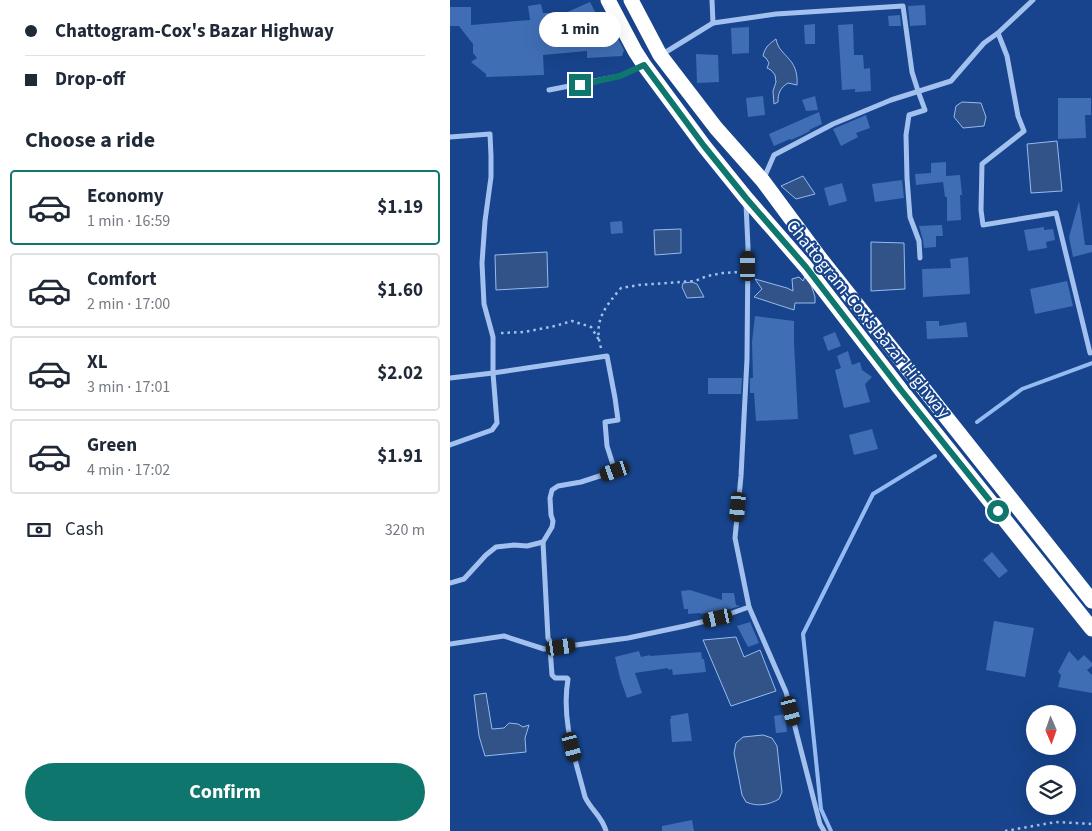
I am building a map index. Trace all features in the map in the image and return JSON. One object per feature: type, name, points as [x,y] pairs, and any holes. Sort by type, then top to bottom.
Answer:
[{"type":"highway","name":"Chattogram-Cox's Bazar Highway","points":[[608,0],[644,65],[704,146],[806,267],[1092,630]]},
{"type":"highway","name":"Chattogram-Cox's Bazar Highway","points":[[631,0],[660,55],[716,128],[763,181],[820,258],[1092,601]]},
{"type":"street","points":[[712,0],[713,23]]},
{"type":"street","points":[[763,181],[774,155],[833,124],[891,100],[951,81],[984,43],[1033,0]]},
{"type":"street","points":[[660,55],[713,23],[776,14],[903,6],[912,72],[925,110],[909,115],[906,135],[910,216],[919,241],[920,258]]},
{"type":"street","points":[[998,32],[1007,56],[1018,116],[1024,131],[982,164],[981,210],[983,225],[1056,212],[1090,353]]},
{"type":"street","points":[[549,90],[620,76],[644,65]]},
{"type":"street","points":[[450,137],[490,134],[491,177],[482,263],[484,304],[493,337],[493,373],[497,423],[492,430],[450,445]]},
{"type":"street","points":[[746,198],[748,247],[747,360],[735,538],[749,607],[786,692],[820,824],[824,831]]},
{"type":"street","points":[[450,378],[607,356],[618,420],[605,422],[607,446],[615,471],[580,482],[558,486],[552,490],[550,498],[553,521],[544,542],[548,638],[552,648],[552,675],[555,678],[568,680],[566,705],[568,732],[585,797],[589,806],[605,824],[606,831]]},
{"type":"street","points":[[450,583],[464,578],[496,547],[527,546],[544,542]]},
{"type":"street","points":[[450,644],[504,636],[544,648],[552,648],[628,638],[718,618],[749,607]]},
{"type":"path","points":[[599,341],[599,322],[609,303],[621,288],[695,281],[715,274],[741,272]]},
{"type":"path","points":[[493,337],[498,334],[524,332],[572,321],[591,327],[599,341],[604,356]]},
{"type":"path","points":[[1005,831],[1056,822],[1092,824]]},
{"type":"water","points":[[776,39],[781,50],[795,69],[797,85],[788,83],[785,85],[780,91],[778,102],[774,104],[775,75],[767,68],[769,63],[763,56],[768,46]]},
{"type":"water","points":[[962,102],[981,103],[986,117],[984,126],[963,128],[954,117],[956,106]]},
{"type":"water","points":[[1057,141],[1062,191],[1031,193],[1027,144]]},
{"type":"water","points":[[803,176],[815,194],[796,199],[781,186]]},
{"type":"water","points":[[681,229],[681,253],[655,255],[654,230]]},
{"type":"water","points":[[871,242],[904,243],[905,289],[871,291]]},
{"type":"water","points":[[547,252],[548,287],[496,290],[495,255]]},
{"type":"water","points":[[807,272],[815,303],[795,303],[794,310],[754,297],[762,289],[755,279],[793,291],[792,279],[799,277],[803,281]]},
{"type":"water","points":[[692,282],[697,284],[704,297],[687,298],[682,287],[683,283]]},
{"type":"water","points":[[736,637],[744,657],[760,650],[776,691],[731,706],[703,640]]},
{"type":"water","points":[[486,693],[492,729],[504,728],[509,723],[518,724],[523,727],[529,725],[525,738],[526,752],[485,756],[479,736],[474,695]]},
{"type":"water","points":[[763,735],[772,738],[777,746],[782,792],[779,799],[763,805],[746,802],[742,795],[734,753],[736,743],[743,737]]},
{"type":"building","points":[[590,2],[602,25],[610,24],[624,50],[622,56],[587,58],[587,51],[543,55],[544,75],[486,77],[486,74],[471,62],[477,58],[473,53],[473,44],[459,26],[450,26],[450,7],[471,7],[471,25],[530,20],[528,6],[541,4],[543,13],[565,13]]},
{"type":"building","points":[[925,5],[926,25],[910,26],[908,6]]},
{"type":"building","points":[[900,15],[901,26],[889,26],[888,16]]},
{"type":"building","points":[[815,24],[815,44],[805,44],[804,25]]},
{"type":"building","points":[[853,24],[854,55],[863,55],[864,69],[870,68],[871,91],[855,92],[855,89],[842,90],[838,25]]},
{"type":"building","points":[[749,27],[749,53],[732,54],[731,28]]},
{"type":"building","points":[[696,54],[718,55],[719,82],[697,83]]},
{"type":"building","points":[[763,96],[765,115],[748,117],[746,98]]},
{"type":"building","points":[[815,96],[818,110],[806,111],[802,100]]},
{"type":"building","points":[[1058,98],[1091,98],[1091,115],[1085,115],[1086,138],[1058,139]]},
{"type":"building","points":[[819,112],[822,124],[802,135],[774,146],[769,134]]},
{"type":"building","points":[[866,115],[870,128],[856,133],[858,137],[841,146],[833,129]]},
{"type":"building","points":[[946,162],[946,176],[960,175],[962,195],[960,195],[961,220],[947,221],[947,197],[945,197],[943,182],[916,185],[915,174],[931,173],[931,163]]},
{"type":"building","points":[[902,180],[904,198],[875,202],[872,184]]},
{"type":"building","points":[[842,183],[847,201],[829,206],[824,188]]},
{"type":"building","points":[[1079,201],[1085,245],[1092,245],[1092,252],[1073,257],[1069,237]]},
{"type":"building","points":[[622,221],[623,233],[611,234],[610,222]]},
{"type":"building","points":[[942,225],[943,236],[936,236],[936,247],[924,248],[919,226]]},
{"type":"building","points":[[1044,227],[1044,230],[1053,229],[1055,240],[1046,242],[1047,248],[1028,251],[1024,230]]},
{"type":"building","points":[[968,257],[970,294],[923,297],[922,269],[951,268],[950,259]]},
{"type":"building","points":[[1067,281],[1073,306],[1035,314],[1030,289]]},
{"type":"building","points":[[755,316],[794,321],[798,419],[756,421],[754,393],[750,393],[750,378],[753,378],[752,342]]},
{"type":"building","points":[[926,321],[939,321],[939,326],[966,322],[968,337],[927,339]]},
{"type":"building","points":[[835,332],[841,346],[828,351],[823,337]]},
{"type":"building","points":[[848,351],[852,365],[860,362],[862,370],[872,377],[865,384],[870,402],[844,408],[835,370],[841,368],[837,356]]},
{"type":"building","points":[[708,378],[742,378],[741,394],[708,394]]},
{"type":"building","points":[[872,429],[878,449],[854,455],[849,435]]},
{"type":"building","points":[[992,552],[1008,571],[999,578],[983,560]]},
{"type":"building","points":[[690,590],[722,600],[722,593],[734,593],[736,605],[740,606],[701,614],[688,614],[688,609],[684,609],[681,591]]},
{"type":"building","points":[[994,621],[1034,628],[1025,677],[986,670]]},
{"type":"building","points":[[750,622],[759,643],[748,647],[737,626]]},
{"type":"building","points":[[639,651],[641,657],[701,652],[706,672],[673,675],[672,669],[668,670],[668,668],[635,673],[642,693],[627,698],[615,657]]},
{"type":"building","points":[[1069,651],[1078,661],[1084,655],[1092,663],[1092,666],[1087,670],[1092,675],[1092,693],[1058,687],[1061,675],[1058,672]]},
{"type":"building","points":[[688,713],[692,741],[672,742],[671,716]]},
{"type":"building","points":[[785,714],[787,732],[776,733],[774,716]]},
{"type":"building","points":[[692,820],[694,831],[662,831],[662,826]]},
{"type":"waterway","points":[[977,422],[1022,389],[1092,363]]},
{"type":"waterway","points":[[831,831],[821,809],[803,634],[873,494],[935,456]]},
{"type":"route","points":[[580,85],[620,76],[644,65],[704,146],[806,267],[998,511]]}]
